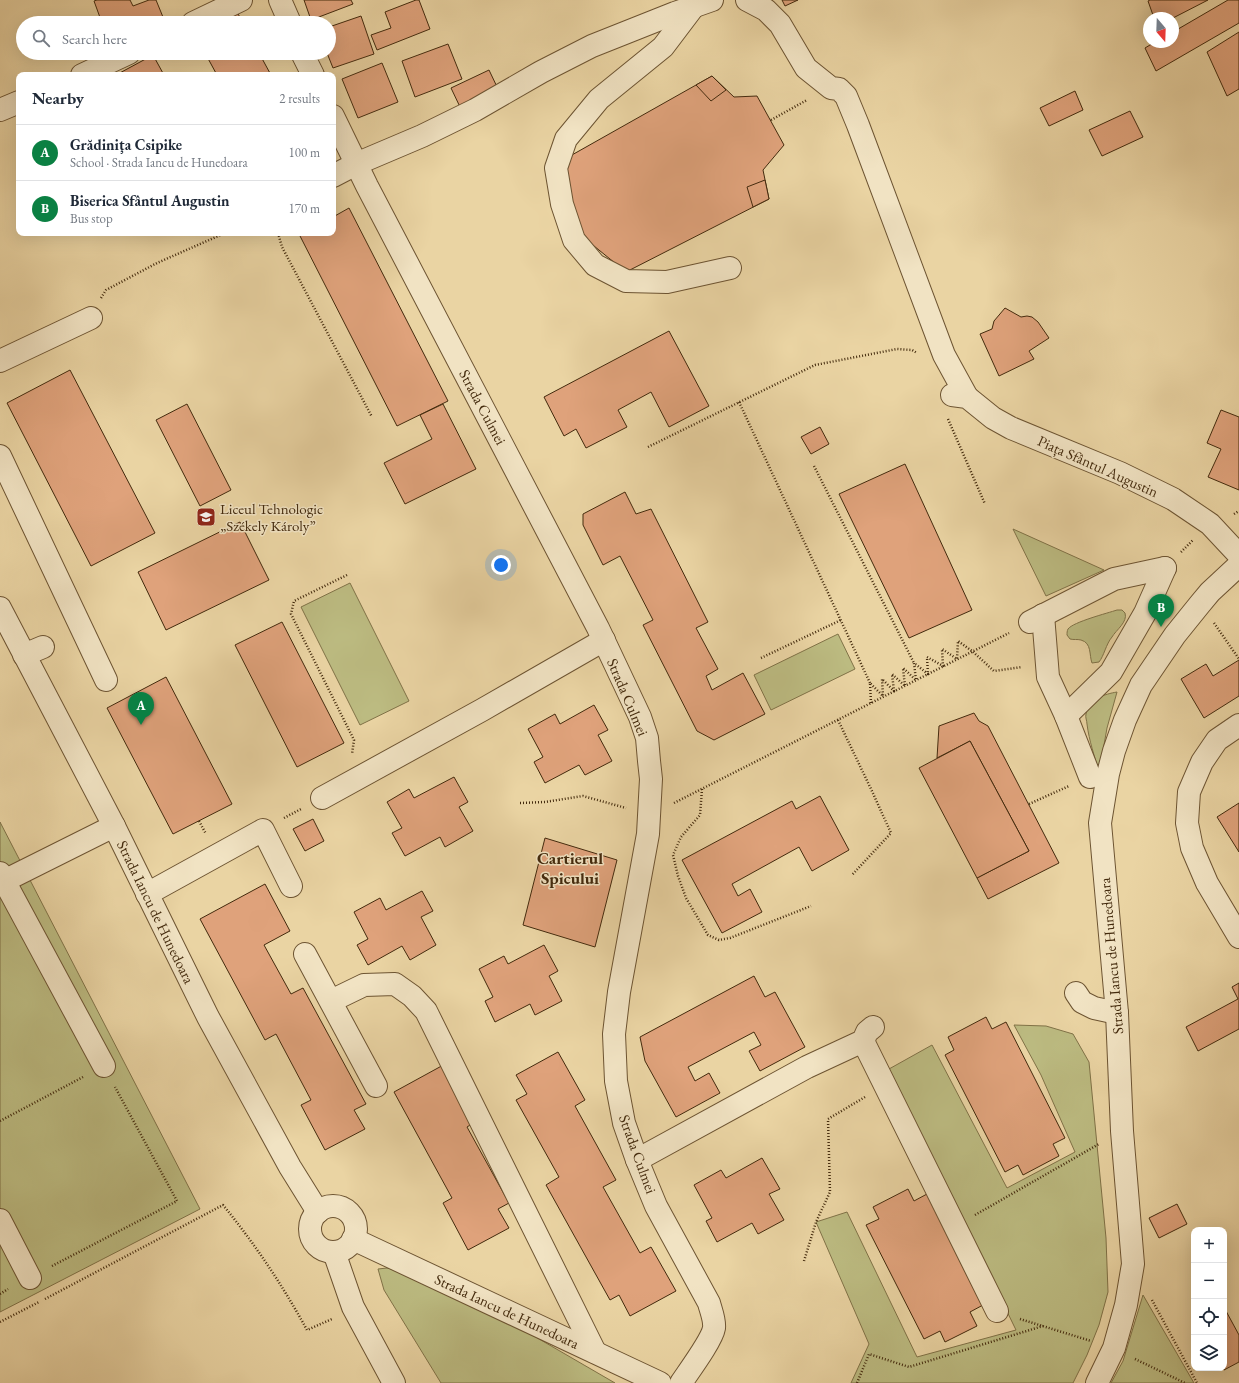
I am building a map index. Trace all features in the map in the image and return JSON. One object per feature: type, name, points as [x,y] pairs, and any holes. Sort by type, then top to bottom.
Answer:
[{"type":"street","points":[[207,16],[241,0]]},
{"type":"street","points":[[280,0],[287,16]]},
{"type":"street","points":[[747,0],[766,10],[780,24],[806,68],[830,88],[840,89],[846,96],[944,355],[957,396]]},
{"type":"street","points":[[336,174],[356,164],[422,136],[475,110],[541,72],[592,46],[703,3]]},
{"type":"street","points":[[703,3],[663,47],[599,99],[566,139],[556,168],[562,204],[574,240],[595,265],[626,281],[666,282],[730,268]]},
{"type":"street","points":[[88,72],[114,60]]},
{"type":"street","points":[[306,60],[312,72]]},
{"type":"street","points":[[0,110],[16,103]]},
{"type":"street","name":"Strada Culmei","points":[[336,122],[356,164],[604,640],[640,717],[647,738],[650,767],[648,834],[619,992],[614,1034],[616,1081],[624,1123],[656,1206],[709,1303],[713,1315],[714,1328],[710,1339],[681,1383]]},
{"type":"street","points":[[0,361],[91,318]]},
{"type":"street","name":"Piața Sfântul Augustin","points":[[957,396],[1011,428],[1120,474],[1173,499],[1210,524],[1239,555]]},
{"type":"street","points":[[0,456],[106,680]]},
{"type":"street","name":"Strada Iancu de Hunedoara","points":[[1097,1383],[1114,1348],[1126,1305],[1133,1264],[1122,1131],[1117,1014],[1100,823],[1108,774],[1125,720],[1140,685],[1175,635],[1207,596],[1239,565]]},
{"type":"street","points":[[1066,716],[1112,672],[1144,612],[1165,568],[1114,579],[1037,618],[1048,676],[1066,716],[1090,777]]},
{"type":"street","name":"Strada Iancu de Hunedoara","points":[[0,608],[34,651],[114,826],[212,1024],[290,1167],[318,1212]]},
{"type":"street","points":[[322,798],[482,710],[604,640]]},
{"type":"street","points":[[1239,725],[1217,740],[1202,762],[1189,792],[1187,823],[1192,848],[1207,883],[1239,937]]},
{"type":"street","points":[[104,1066],[1,879],[114,826]]},
{"type":"street","points":[[148,894],[263,830],[291,886]]},
{"type":"street","points":[[305,954],[376,1086]]},
{"type":"street","points":[[331,1001],[364,985],[395,984],[412,996],[426,1011],[595,1352]]},
{"type":"street","points":[[1076,993],[1082,1002],[1094,1008],[1117,1014]]},
{"type":"street","points":[[637,1160],[868,1034],[885,1085],[997,1311]]},
{"type":"street","points":[[336,1206],[346,1211],[354,1221],[355,1227],[353,1239],[345,1249],[334,1252],[321,1249],[315,1244],[312,1238],[310,1230],[311,1224],[318,1212],[336,1206]]},
{"type":"street","points":[[0,1220],[30,1278]]},
{"type":"street","name":"Strada Iancu de Hunedoara","points":[[353,1239],[660,1383]]},
{"type":"street","points":[[334,1252],[353,1307],[394,1383]]},
{"type":"path","points":[[770,120],[830,88]]},
{"type":"path","points":[[91,318],[106,290],[157,263],[218,236]]},
{"type":"path","points":[[279,236],[282,247],[372,417]]},
{"type":"path","points":[[648,447],[815,365],[897,350],[912,350],[918,354]]},
{"type":"path","points":[[957,396],[948,418],[985,504]]},
{"type":"path","points":[[739,402],[870,683],[883,696]]},
{"type":"path","points":[[814,466],[914,663],[916,680]]},
{"type":"path","points":[[347,575],[294,601],[291,614],[354,740],[350,782]]},
{"type":"path","points":[[811,906],[730,938],[718,940],[708,935],[686,898],[678,876],[674,855],[681,837],[700,815],[702,788],[1037,618]]},
{"type":"path","points":[[761,658],[841,620]]},
{"type":"path","points":[[956,659],[958,641],[972,651],[994,671],[1026,667]]},
{"type":"path","points":[[1228,643],[1239,659]]},
{"type":"path","points":[[943,666],[942,649],[956,659]]},
{"type":"path","points":[[928,674],[927,657],[943,666]]},
{"type":"path","points":[[914,663],[928,674]]},
{"type":"path","points":[[905,686],[903,668],[916,680]]},
{"type":"path","points":[[894,691],[892,674],[905,686]]},
{"type":"path","points":[[883,696],[882,679],[894,691]]},
{"type":"path","points":[[870,683],[871,702]]},
{"type":"path","points":[[838,720],[891,833],[852,875]]},
{"type":"path","points":[[1029,804],[1090,777]]},
{"type":"path","points":[[520,803],[545,802],[583,796],[614,805]]},
{"type":"path","points":[[263,830],[322,798]]},
{"type":"path","points":[[0,1121],[104,1066],[177,1200],[0,1294]]},
{"type":"path","points":[[804,1261],[816,1222],[830,1192],[828,1119],[885,1085]]},
{"type":"path","points":[[955,1227],[1122,1131]]},
{"type":"path","points":[[0,1322],[223,1205],[249,1237],[290,1298],[307,1330],[336,1317],[353,1307]]},
{"type":"path","points":[[1152,1299],[1197,1383]]},
{"type":"path","points":[[857,1383],[869,1354],[909,1367],[1043,1326]]},
{"type":"shaded area","points":[[1013,529],[1104,570],[1046,596]]},
{"type":"shaded area","points":[[350,583],[409,701],[360,725],[301,607]]},
{"type":"shaded area","points":[[1117,610],[1122,610],[1125,613],[1125,620],[1110,640],[1099,662],[1092,663],[1089,646],[1081,640],[1070,639],[1067,635],[1067,631],[1071,626]]},
{"type":"shaded area","points":[[838,634],[855,669],[771,710],[754,675]]},
{"type":"shaded area","points":[[1117,692],[1107,728],[1099,773],[1089,737],[1086,718],[1087,709],[1098,698]]},
{"type":"shaded area","points":[[0,822],[200,1209],[0,1312]]},
{"type":"shaded area","points":[[1014,1025],[1046,1026],[1073,1034],[1089,1062],[1106,1238],[1108,1292],[1099,1325],[1087,1355],[1073,1383],[851,1383],[869,1344],[816,1222],[847,1212],[917,1357],[1016,1330],[889,1069],[932,1045],[1007,1188],[1075,1152],[1041,1075]]},
{"type":"shaded area","points":[[387,1268],[405,1271],[496,1314],[615,1383],[441,1383],[384,1290],[378,1269]]},
{"type":"shaded area","points":[[1143,1295],[1194,1383],[1111,1383],[1123,1361]]},
{"type":"building","points":[[130,0],[133,6],[149,0],[156,0],[163,16],[99,16],[94,1]]},
{"type":"building","points":[[304,0],[351,0],[353,4],[322,16],[310,16]]},
{"type":"building","points":[[419,0],[430,29],[377,50],[371,35],[391,28],[385,12]]},
{"type":"building","points":[[782,0],[798,0],[785,6]]},
{"type":"building","points":[[1208,0],[1179,15],[1179,12],[1152,12],[1148,1]]},
{"type":"building","points":[[1228,0],[1239,0],[1239,23],[1156,71],[1145,48],[1179,48],[1179,29]]},
{"type":"building","points":[[236,10],[239,16],[225,16]]},
{"type":"building","points":[[361,16],[374,54],[333,68],[330,60],[336,60],[336,25]]},
{"type":"building","points":[[1239,32],[1239,89],[1227,96],[1207,52]]},
{"type":"building","points":[[448,44],[462,79],[415,97],[402,61]]},
{"type":"building","points":[[144,60],[156,60],[162,72],[122,72]]},
{"type":"building","points":[[209,60],[263,60],[269,72],[215,72]]},
{"type":"building","points":[[382,63],[398,102],[358,118],[342,79]]},
{"type":"building","points":[[489,70],[499,91],[461,109],[451,88]]},
{"type":"building","points":[[712,76],[734,97],[757,96],[784,145],[763,170],[769,199],[626,272],[578,233],[563,160]]},
{"type":"building","points":[[712,76],[726,90],[711,101],[696,85]]},
{"type":"building","points":[[1075,91],[1083,110],[1049,126],[1040,108]]},
{"type":"building","points":[[1130,111],[1143,137],[1102,156],[1089,130]]},
{"type":"building","points":[[765,180],[769,199],[753,207],[747,187]]},
{"type":"building","points":[[349,208],[448,401],[397,426],[300,236],[336,236],[336,215]]},
{"type":"building","points":[[1005,308],[1021,317],[1032,317],[1038,322],[1049,338],[1029,351],[1034,359],[999,376],[980,334],[992,329],[994,321]]},
{"type":"building","points":[[669,331],[709,406],[669,427],[651,392],[618,410],[627,427],[586,448],[576,429],[564,436],[544,397]]},
{"type":"building","points":[[70,370],[155,533],[91,566],[7,403]]},
{"type":"building","points":[[187,404],[231,490],[200,506],[156,420]]},
{"type":"building","points":[[443,404],[476,469],[405,504],[384,463],[432,439],[420,415]]},
{"type":"building","points":[[1221,410],[1239,417],[1239,490],[1208,477],[1221,449],[1207,443]]},
{"type":"building","points":[[820,427],[829,444],[811,454],[801,437]]},
{"type":"building","points":[[905,464],[972,610],[909,638],[839,494]]},
{"type":"building","points":[[625,492],[636,514],[651,509],[708,622],[696,628],[718,669],[706,676],[712,690],[743,673],[765,714],[714,740],[697,731],[643,625],[653,620],[620,556],[603,565],[583,525],[583,514]]},
{"type":"building","points":[[240,522],[269,580],[166,630],[138,572]]},
{"type":"building","points":[[282,622],[344,743],[297,767],[235,645]]},
{"type":"building","points":[[1239,660],[1239,696],[1204,718],[1181,679],[1206,664],[1213,676]]},
{"type":"building","points":[[166,677],[232,804],[173,834],[107,708]]},
{"type":"building","points":[[594,705],[608,730],[598,735],[612,761],[585,775],[579,765],[545,783],[534,762],[543,757],[528,729],[555,714],[560,724]]},
{"type":"building","points":[[974,713],[979,721],[988,726],[1059,863],[988,899],[977,878],[1029,851],[970,741],[937,758],[939,726]]},
{"type":"building","points":[[970,741],[1029,851],[977,878],[919,768]]},
{"type":"building","points":[[454,777],[468,802],[459,807],[473,831],[445,847],[440,837],[405,856],[392,833],[402,828],[387,802],[409,789],[414,798]]},
{"type":"building","points":[[820,796],[849,850],[812,871],[799,847],[732,884],[738,896],[750,889],[762,912],[722,933],[682,860],[792,801],[796,809]]},
{"type":"building","points":[[1239,803],[1239,852],[1217,817]]},
{"type":"building","points":[[313,819],[324,841],[305,851],[293,829]]},
{"type":"building","points":[[545,838],[617,860],[595,947],[523,925]]},
{"type":"building","points":[[265,884],[290,931],[264,945],[291,994],[303,988],[366,1104],[354,1110],[365,1129],[325,1150],[301,1105],[311,1100],[276,1034],[265,1040],[200,919]]},
{"type":"building","points":[[422,891],[433,911],[421,917],[436,945],[410,960],[402,946],[368,965],[357,945],[368,939],[354,912],[380,898],[386,910]]},
{"type":"building","points":[[544,945],[558,971],[549,976],[562,1001],[535,1015],[530,1004],[495,1022],[485,1001],[493,997],[479,969],[504,956],[508,964]]},
{"type":"building","points":[[754,976],[765,997],[775,992],[805,1047],[760,1071],[749,1051],[761,1045],[754,1032],[688,1067],[695,1081],[709,1073],[720,1093],[676,1117],[645,1061],[640,1037]]},
{"type":"building","points":[[1239,983],[1239,1029],[1198,1051],[1186,1027],[1238,999],[1232,987]]},
{"type":"building","points":[[986,1017],[992,1029],[1006,1022],[1065,1138],[1053,1144],[1059,1156],[1023,1175],[1018,1165],[1005,1172],[945,1055],[954,1050],[948,1037]]},
{"type":"building","points":[[558,1052],[585,1100],[575,1106],[616,1180],[603,1187],[640,1253],[651,1247],[676,1291],[630,1316],[619,1295],[610,1300],[546,1185],[559,1177],[516,1100],[527,1094],[516,1075]]},
{"type":"building","points":[[447,1063],[478,1120],[467,1127],[509,1203],[498,1209],[509,1228],[468,1250],[443,1203],[452,1198],[394,1092]]},
{"type":"building","points":[[762,1158],[780,1189],[769,1194],[784,1220],[758,1234],[752,1223],[717,1242],[706,1221],[712,1218],[694,1185],[721,1170],[726,1178]]},
{"type":"building","points":[[908,1189],[914,1201],[927,1194],[983,1305],[970,1312],[977,1326],[945,1342],[940,1331],[924,1339],[866,1225],[879,1219],[873,1207]]},
{"type":"building","points":[[1177,1204],[1187,1224],[1159,1238],[1149,1218]]},
{"type":"building","points":[[1227,1313],[1239,1335],[1239,1362],[1227,1368]]},
{"type":"place","name":"Liceul Tehnologic „Székely Károly”","points":[[206,517]]},
{"type":"place","name":"Biserica Sfântul Augustin","points":[[1161,627]]},
{"type":"place","name":"Grădiniţa Csipike","points":[[141,725]]},
{"type":"district","name":"Cartierul Spicului","points":[[570,868]]}]
